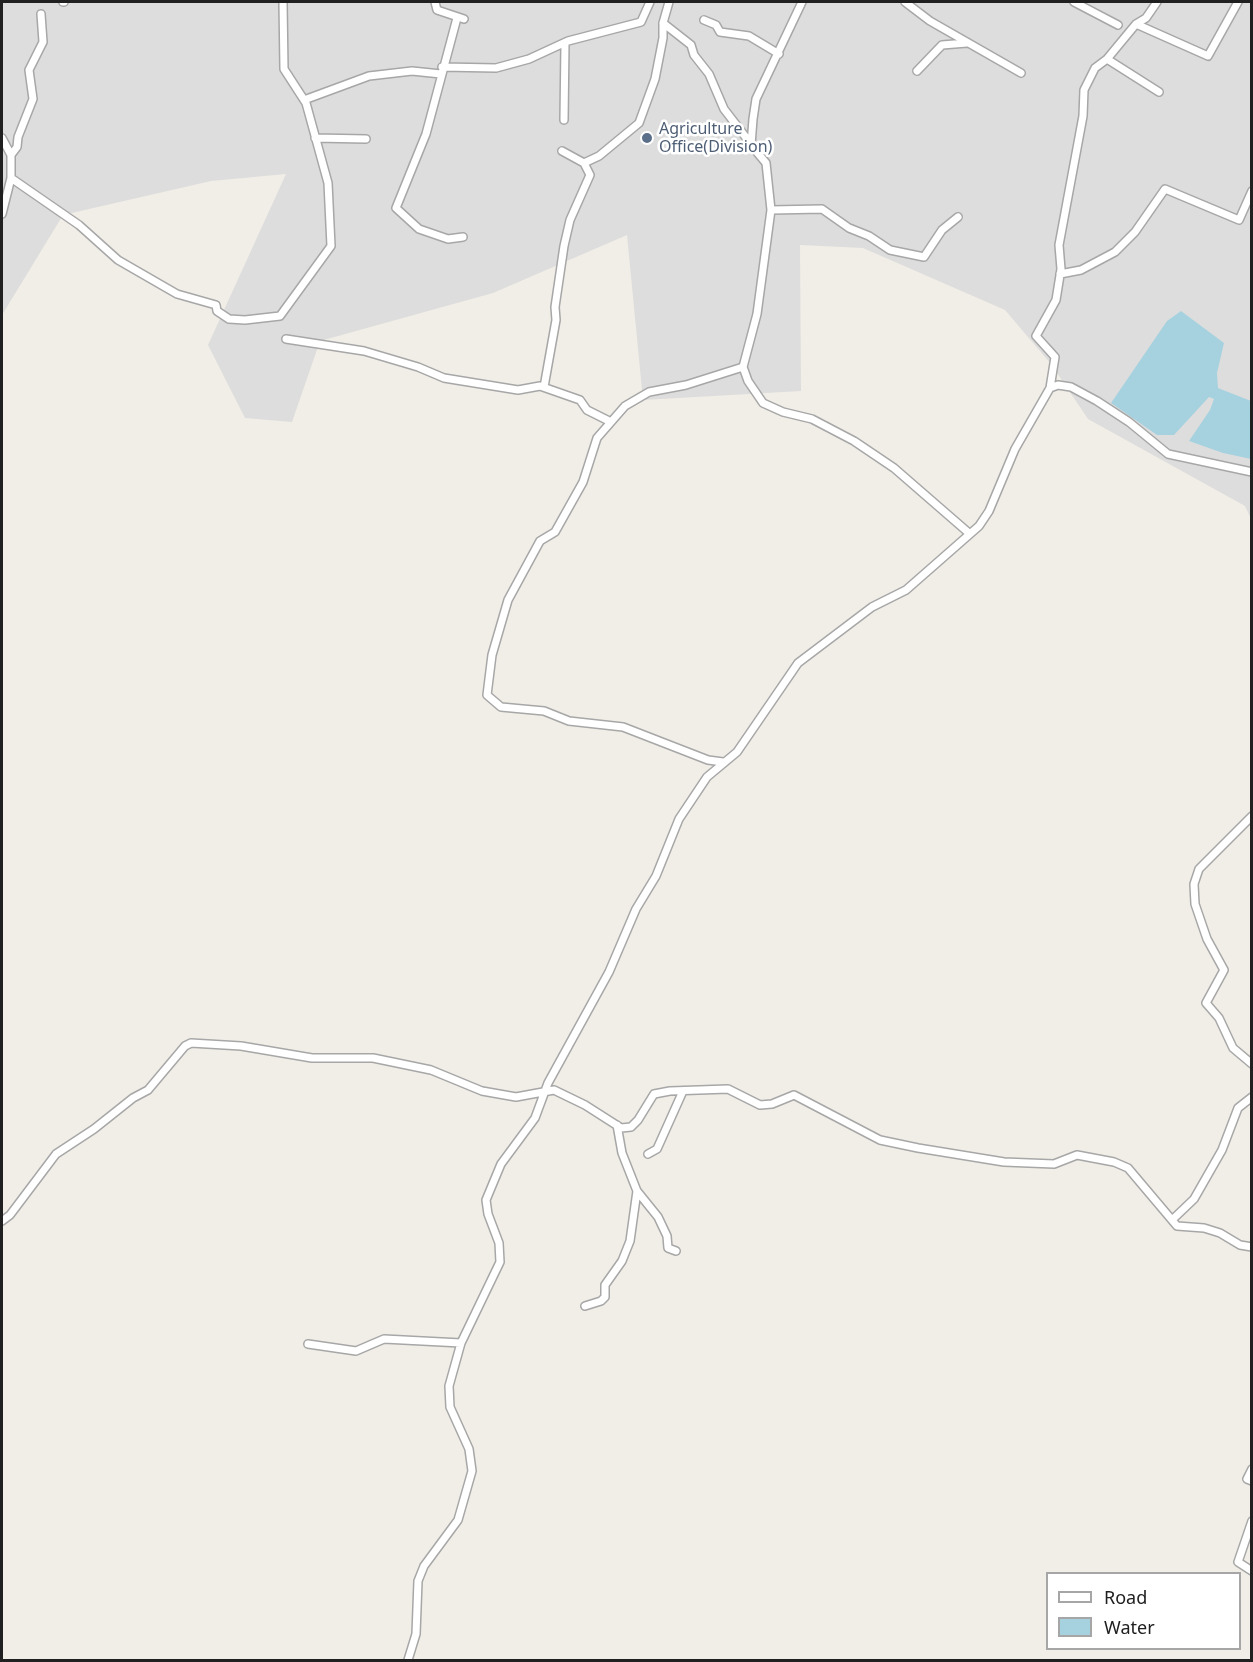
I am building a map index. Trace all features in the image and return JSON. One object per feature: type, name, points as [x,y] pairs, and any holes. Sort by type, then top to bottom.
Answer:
[{"type":"street","points":[[11,178],[79,225],[118,260],[177,294],[216,305],[217,311],[229,319],[244,320],[280,316],[331,246],[328,183],[304,100],[284,69],[283,2]]},
{"type":"street","points":[[435,2],[437,10],[461,18],[441,70],[426,134],[396,208],[419,229],[448,239],[463,237]]},
{"type":"street","points":[[304,100],[369,76],[412,71],[496,68],[529,59],[565,43],[641,22],[650,2]]},
{"type":"street","points":[[585,164],[599,156],[642,118],[655,79],[663,38],[663,23],[669,2]]},
{"type":"street","points":[[751,145],[756,99],[802,2]]},
{"type":"street","points":[[905,2],[930,21],[1021,73]]},
{"type":"street","points":[[1074,2],[1118,25]]},
{"type":"street","points":[[408,1660],[416,1634],[418,1581],[424,1566],[458,1520],[472,1471],[469,1449],[450,1407],[449,1386],[461,1343],[500,1262],[499,1243],[488,1214],[486,1200],[501,1164],[535,1118],[545,1093],[609,972],[636,909],[656,876],[679,819],[707,777],[737,752],[798,663],[872,606],[906,590],[970,534],[989,511],[1015,449],[1050,388],[1055,357],[1035,336],[1056,300],[1060,274],[1060,235],[1077,150],[1084,90],[1095,68],[1107,59],[1136,24],[1146,18],[1157,2]]},
{"type":"street","points":[[1136,24],[1208,56],[1238,2]]},
{"type":"street","points":[[11,155],[17,147],[18,137],[33,99],[29,70],[43,42],[40,14]]},
{"type":"street","points":[[704,20],[716,25],[720,32],[749,36],[779,54]]},
{"type":"street","points":[[663,23],[691,45],[694,55],[709,74],[724,109],[766,163],[771,210],[758,314],[743,367],[748,381],[763,403],[783,412],[812,419],[854,441],[894,468],[970,534]]},
{"type":"street","points":[[564,120],[565,43]]},
{"type":"street","points":[[917,71],[942,45],[970,43]]},
{"type":"street","points":[[1107,59],[1159,92]]},
{"type":"street","points":[[2,138],[11,155],[11,178],[2,213]]},
{"type":"street","points":[[315,138],[366,140]]},
{"type":"street","points":[[544,387],[556,320],[555,307],[564,246],[570,220],[590,175],[585,164],[562,151]]},
{"type":"street","points":[[1060,274],[1081,270],[1116,252],[1135,232],[1165,189],[1239,220],[1251,191]]},
{"type":"street","points":[[771,210],[822,209],[849,228],[869,236],[890,250],[924,256],[942,230],[958,217]]},
{"type":"street","points":[[286,339],[364,351],[418,367],[444,378],[518,390],[544,387],[580,399],[586,410],[611,422]]},
{"type":"street","points":[[723,762],[708,760],[624,727],[569,721],[544,711],[501,707],[487,695],[492,655],[508,600],[540,541],[555,532],[583,482],[597,438],[625,406],[649,392],[686,386],[743,367]]},
{"type":"street","points":[[1050,388],[1071,387],[1097,401],[1129,422],[1168,453],[1251,472]]},
{"type":"street","points":[[1251,816],[1199,869],[1194,884],[1198,913],[1207,939],[1224,970],[1206,1003],[1219,1018],[1233,1048],[1251,1064]]},
{"type":"street","points":[[2,1221],[10,1215],[56,1154],[94,1129],[133,1098],[148,1090],[184,1046],[191,1043],[242,1046],[312,1058],[373,1058],[445,1074],[482,1091],[516,1097],[554,1090],[585,1105],[617,1125],[631,1127],[654,1094],[728,1089],[760,1105],[772,1104],[794,1095],[880,1140],[1004,1162],[1054,1164],[1077,1155],[1114,1162],[1128,1168],[1177,1226],[1204,1228],[1220,1233],[1240,1245],[1251,1246]]},
{"type":"street","points":[[648,1154],[657,1149],[683,1091]]},
{"type":"street","points":[[1172,1220],[1194,1199],[1222,1150],[1238,1108],[1251,1097]]},
{"type":"street","points":[[617,1125],[622,1153],[637,1191],[658,1217],[667,1236],[668,1248],[676,1251]]},
{"type":"street","points":[[585,1306],[601,1301],[605,1297],[605,1285],[622,1261],[630,1241],[637,1191]]},
{"type":"street","points":[[308,1344],[356,1351],[384,1339],[461,1343]]},
{"type":"street","points":[[1251,1469],[1247,1479],[1251,1481]]},
{"type":"street","points":[[1251,1521],[1239,1562],[1251,1571]]},
{"type":"shaded area","points":[[2,2],[1251,2],[1251,519],[1245,506],[1088,419],[1051,364],[1005,310],[863,248],[800,245],[801,391],[643,400],[627,235],[493,293],[320,341],[292,422],[245,418],[208,345],[286,174],[211,181],[63,215],[2,315]]},
{"type":"water","points":[[1181,311],[1224,343],[1217,373],[1218,388],[1251,401],[1251,459],[1223,453],[1189,441],[1210,410],[1214,399],[1209,397],[1174,435],[1157,435],[1111,403],[1167,321]]},
{"type":"place","name":"Agriculture Office(Division)","points":[[647,138]]}]
